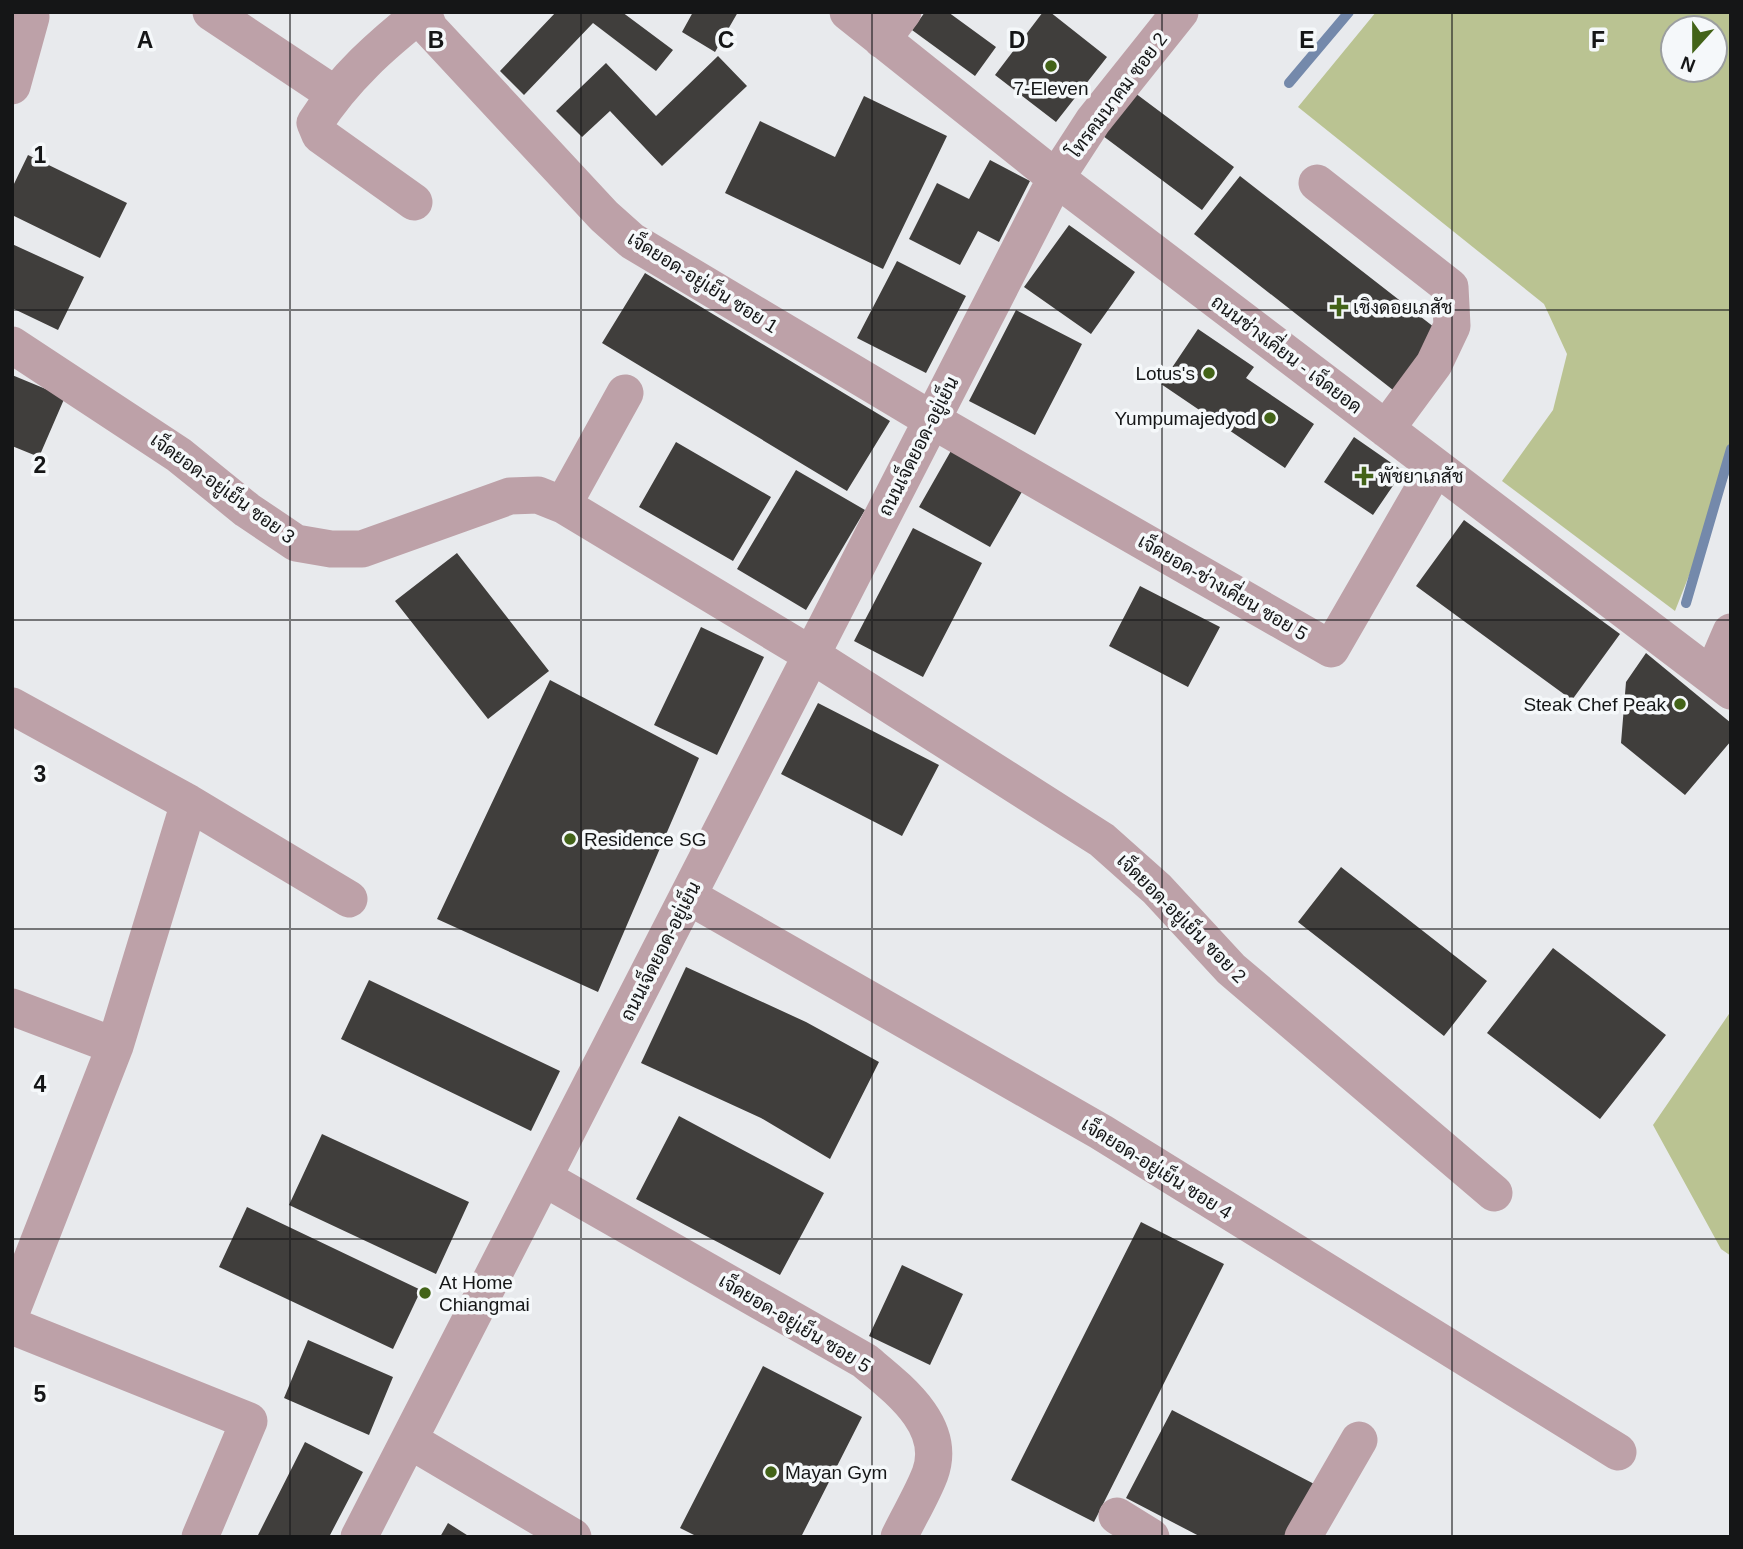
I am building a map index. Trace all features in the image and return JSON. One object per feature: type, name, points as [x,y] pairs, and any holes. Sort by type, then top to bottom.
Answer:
[{"type":"street","points":[[211,12],[334,94]]},
{"type":"street","points":[[414,202],[320,135],[315,123],[334,94],[377,48],[422,12]]},
{"type":"street","name":"เจ็ดยอด-อยู่เย็น ซอย 1","points":[[422,12],[429,28],[604,216],[632,241],[932,420]]},
{"type":"street","name":"ถนนช่างเคี่ยน - เจ็ดยอด","points":[[848,12],[893,26],[1056,178],[1721,684]]},
{"type":"street","name":"โทรคมนาคม ซอย 2","points":[[1056,178],[1093,121],[1180,12]]},
{"type":"street","points":[[12,86],[31,14]]},
{"type":"street","name":"ถนนเจ็ดยอด-อยู่เย็น","points":[[359,1537],[1056,178]]},
{"type":"street","points":[[1317,183],[1450,288],[1452,326],[1434,364],[1386,429]]},
{"type":"street","name":"เจ็ดยอด-อยู่เย็น ซอย 3","points":[[19,349],[179,455],[247,510],[296,543],[331,549],[362,549],[510,496],[538,495],[563,505],[810,654]]},
{"type":"street","points":[[563,505],[625,393]]},
{"type":"street","name":"เจ็ดยอด-ช่างเคี่ยน ซอย 5","points":[[932,420],[1331,649],[1436,467]]},
{"type":"street","points":[[1721,684],[1731,632]]},
{"type":"street","name":"เจ็ดยอด-อยู่เย็น ซอย 2","points":[[810,654],[1102,840],[1157,889],[1230,969],[1494,1193]]},
{"type":"street","points":[[12,706],[189,803],[349,899]]},
{"type":"street","points":[[12,1310],[115,1046],[189,803]]},
{"type":"street","name":"เจ็ดยอด-อยู่เย็น ซอย 4","points":[[688,896],[1101,1132],[1618,1452]]},
{"type":"street","points":[[12,1006],[115,1046]]},
{"type":"street","name":"เจ็ดยอด-อยู่เย็น ซอย 5","points":[[544,1178],[865,1361],[906,1396],[923,1416],[933,1446],[931,1472],[899,1537]]},
{"type":"street","points":[[12,1325],[249,1421],[200,1537]]},
{"type":"street","points":[[409,1440],[573,1537]]},
{"type":"street","points":[[1303,1537],[1359,1440]]},
{"type":"street","points":[[1117,1517],[1151,1537]]},
{"type":"green space","points":[[1376,12],[1731,12],[1731,469],[1675,611],[1502,481],[1553,410],[1567,354],[1544,304],[1298,107]]},
{"type":"green space","points":[[1731,1011],[1731,1256],[1721,1249],[1653,1125]]},
{"type":"building","points":[[556,12],[622,12],[673,50],[656,71],[593,23],[524,95],[500,71]]},
{"type":"building","points":[[693,12],[738,12],[715,52],[682,32]]},
{"type":"building","points":[[925,12],[948,12],[996,47],[975,76],[912,30]]},
{"type":"building","name":"7-Eleven","points":[[1043,12],[1050,12],[1107,57],[1056,122],[995,75]]},
{"type":"building","points":[[718,56],[747,86],[662,166],[610,111],[582,137],[556,111],[606,63],[656,116]]},
{"type":"building","points":[[1135,93],[1234,167],[1202,210],[1103,136]]},
{"type":"building","points":[[864,96],[947,136],[883,269],[725,193],[760,121],[835,157]]},
{"type":"building","points":[[28,155],[127,203],[100,258],[12,215],[12,188]]},
{"type":"building","points":[[990,160],[1030,181],[999,242],[978,231],[960,265],[909,239],[937,183],[969,199]]},
{"type":"building","points":[[1240,176],[1439,331],[1393,390],[1194,234]]},
{"type":"building","points":[[1069,225],[1135,272],[1091,334],[1024,287]]},
{"type":"building","points":[[12,244],[84,277],[58,330],[12,308]]},
{"type":"building","points":[[897,261],[966,296],[926,373],[857,338]]},
{"type":"building","points":[[645,273],[890,421],[847,491],[602,343]]},
{"type":"building","points":[[1016,310],[1082,344],[1035,435],[969,401]]},
{"type":"building","points":[[1198,329],[1254,367],[1246,378],[1314,424],[1285,468],[1161,384]]},
{"type":"building","points":[[12,375],[65,397],[39,457],[12,446]]},
{"type":"building","name":"พัชยาเภสัช","points":[[1354,437],[1403,471],[1373,515],[1324,482]]},
{"type":"building","points":[[676,442],[771,497],[733,561],[639,507]]},
{"type":"building","points":[[952,449],[1023,490],[990,547],[919,507]]},
{"type":"building","points":[[796,470],[865,510],[806,610],[737,569]]},
{"type":"building","points":[[1464,520],[1620,634],[1572,700],[1416,586]]},
{"type":"building","points":[[913,528],[982,563],[923,677],[854,641]]},
{"type":"building","points":[[457,553],[549,671],[488,719],[395,601]]},
{"type":"building","points":[[1140,586],[1220,627],[1188,687],[1109,646]]},
{"type":"building","points":[[701,627],[764,657],[717,755],[654,725]]},
{"type":"building","points":[[1646,653],[1731,723],[1731,741],[1685,795],[1621,743],[1626,682]]},
{"type":"building","name":"Residence SG","points":[[550,680],[699,758],[598,992],[437,919]]},
{"type":"building","points":[[818,703],[939,765],[902,836],[781,774]]},
{"type":"building","points":[[1341,867],[1487,981],[1444,1036],[1298,922]]},
{"type":"building","points":[[1553,948],[1666,1035],[1600,1119],[1487,1033]]},
{"type":"building","points":[[686,967],[806,1022],[879,1062],[830,1159],[761,1118],[641,1063]]},
{"type":"building","points":[[369,980],[560,1071],[531,1131],[341,1039]]},
{"type":"building","points":[[679,1116],[824,1193],[780,1275],[636,1199]]},
{"type":"building","points":[[322,1134],[469,1202],[436,1274],[289,1205]]},
{"type":"building","points":[[247,1207],[421,1290],[393,1349],[219,1267]]},
{"type":"building","points":[[1141,1222],[1224,1264],[1094,1522],[1011,1480]]},
{"type":"building","points":[[902,1265],[963,1294],[930,1365],[869,1336]]},
{"type":"building","points":[[308,1340],[393,1377],[369,1435],[284,1398]]},
{"type":"building","name":"Mayan Gym","points":[[763,1366],[862,1417],[801,1537],[698,1537],[680,1528]]},
{"type":"building","points":[[1172,1410],[1318,1486],[1292,1537],[1201,1537],[1126,1498]]},
{"type":"building","points":[[305,1442],[363,1472],[329,1537],[257,1537]]},
{"type":"building","points":[[448,1523],[470,1537],[440,1537]]},
{"type":"waterway","points":[[1289,83],[1349,12]]},
{"type":"waterway","points":[[1686,603],[1731,449]]},
{"type":"place","name":"7-Eleven","points":[[1051,66]]},
{"type":"place","name":"เชิงดอยเภสัช","points":[[1339,307]]},
{"type":"place","name":"Lotus's","points":[[1209,373]]},
{"type":"place","name":"Yumpumajedyod","points":[[1270,418]]},
{"type":"place","name":"พัชยาเภสัช","points":[[1364,476]]},
{"type":"place","name":"Steak Chef Peak","points":[[1680,704]]},
{"type":"place","name":"Residence SG","points":[[570,839]]},
{"type":"place","name":"At Home Chiangmai","points":[[425,1293]]},
{"type":"place","name":"Mayan Gym","points":[[771,1472]]}]
